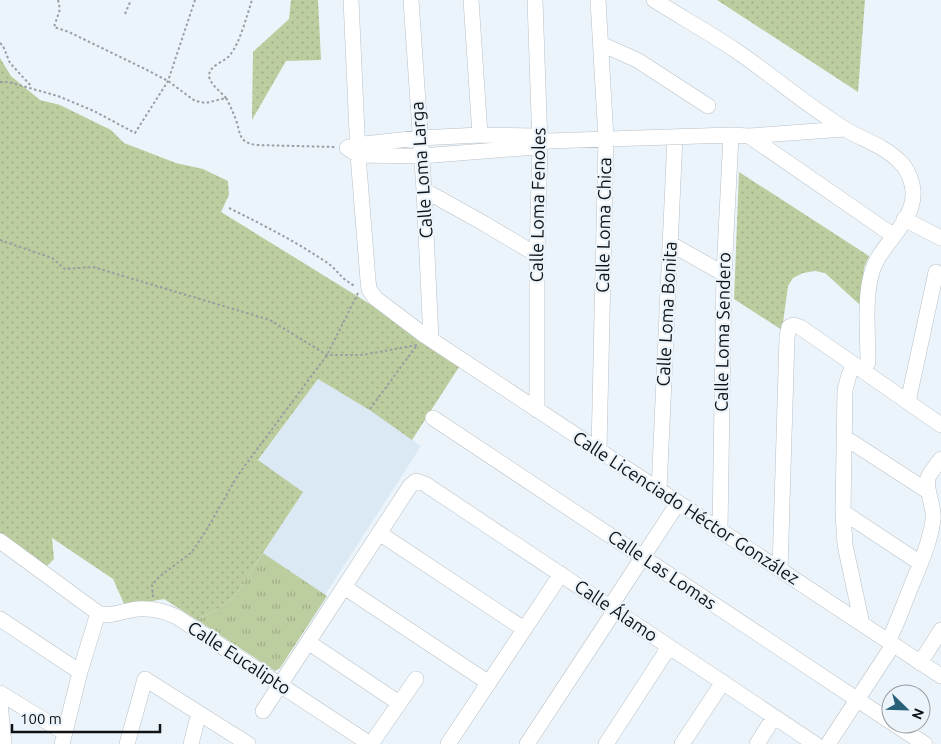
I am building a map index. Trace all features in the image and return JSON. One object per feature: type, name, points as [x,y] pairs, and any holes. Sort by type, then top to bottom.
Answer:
[{"type":"street","points":[[351,0],[354,149]]},
{"type":"street","name":"Calle Loma Larga","points":[[411,0],[424,190],[424,339]]},
{"type":"street","points":[[471,0],[480,135]]},
{"type":"street","name":"Calle Loma Fenoles","points":[[535,0],[542,141],[537,256],[537,410]]},
{"type":"street","name":"Calle Loma Chica","points":[[598,0],[606,138],[598,450]]},
{"type":"street","points":[[654,0],[734,50],[845,129],[892,154],[902,163],[911,183],[912,204],[894,236],[876,262],[872,272],[868,292],[868,362],[849,375],[845,390],[845,545],[862,624]]},
{"type":"street","points":[[601,44],[637,60],[708,106]]},
{"type":"street","points":[[354,149],[421,156],[542,141],[749,136],[845,129]]},
{"type":"street","points":[[354,149],[419,138],[480,135],[519,135],[542,141]]},
{"type":"street","name":"Calle Loma Sendero","points":[[720,530],[724,274],[731,135]]},
{"type":"street","points":[[749,136],[894,236]]},
{"type":"street","name":"Calle Loma Bonita","points":[[659,490],[675,137]]},
{"type":"street","name":"Calle Licenciado Héctor González","points":[[354,149],[368,289],[375,298],[424,339],[537,410],[941,676]]},
{"type":"street","points":[[424,190],[537,256]]},
{"type":"street","points":[[904,219],[941,238]]},
{"type":"street","points":[[670,244],[724,274]]},
{"type":"street","points":[[908,402],[936,272]]},
{"type":"street","points":[[780,570],[787,337],[790,327],[794,325],[800,328],[941,425]]},
{"type":"street","name":"Calle Las Lomas","points":[[434,418],[881,715]]},
{"type":"street","points":[[844,437],[935,503]]},
{"type":"street","points":[[828,744],[890,643],[920,563],[934,519],[935,503],[928,479],[941,459]]},
{"type":"street","name":"Calle Álamo","points":[[379,533],[410,486],[416,481],[425,484],[815,744]]},
{"type":"street","points":[[526,744],[678,503]]},
{"type":"street","points":[[844,512],[920,563]]},
{"type":"street","points":[[263,711],[379,533],[524,629]]},
{"type":"street","points":[[0,541],[98,613],[80,672],[64,738],[0,693]]},
{"type":"street","points":[[448,744],[561,574]]},
{"type":"street","points":[[344,587],[489,683]]},
{"type":"street","name":"Calle Eucalipto","points":[[98,613],[106,615],[137,609],[156,609],[177,617],[371,744]]},
{"type":"street","points":[[0,619],[80,672]]},
{"type":"street","points":[[920,662],[941,630]]},
{"type":"street","points":[[308,642],[400,703]]},
{"type":"street","points":[[606,744],[670,647]]},
{"type":"street","points":[[127,744],[145,679],[248,744]]},
{"type":"street","points":[[371,744],[416,679]]},
{"type":"street","points":[[682,744],[723,682]]},
{"type":"street","points":[[0,703],[4,744]]},
{"type":"street","points":[[190,744],[199,713]]},
{"type":"street","points":[[756,744],[774,717]]},
{"type":"street","points":[[910,734],[925,744]]},
{"type":"path","points":[[58,0],[60,9],[54,27],[70,32],[168,81],[188,97],[206,103],[226,98]]},
{"type":"path","points":[[125,14],[131,0]]},
{"type":"path","points":[[0,82],[8,82],[58,96],[94,111],[135,133],[168,81],[195,0]]},
{"type":"path","points":[[252,0],[232,52],[225,60],[213,67],[209,75],[211,81],[226,98],[236,120],[238,130],[244,140],[253,145],[354,149]]},
{"type":"path","points":[[0,43],[10,63],[34,89]]},
{"type":"path","points":[[156,609],[152,584],[192,552],[208,529],[238,475],[327,355],[360,288],[345,281],[331,264],[315,254],[229,208]]},
{"type":"path","points":[[0,240],[52,258],[65,269],[93,267],[270,320],[327,355],[362,355],[424,339]]},
{"type":"path","points":[[370,409],[424,339]]},
{"type":"shaded area","points":[[318,379],[371,411],[421,446],[325,595],[263,553],[303,492],[258,461]]},
{"type":"green space","points":[[291,0],[318,0],[321,60],[286,61],[252,120],[253,52],[289,19]]},
{"type":"green space","points":[[717,0],[865,0],[858,92]]},
{"type":"green space","points":[[0,58],[11,76],[40,100],[60,105],[111,130],[124,143],[176,163],[203,169],[228,181],[229,195],[221,212],[370,304],[459,367],[412,440],[371,411],[318,379],[258,460],[303,492],[234,597],[197,620],[164,599],[125,606],[113,579],[52,538],[54,559],[46,567],[0,535]]},
{"type":"green space","points":[[739,172],[869,256],[864,268],[860,305],[825,273],[815,271],[803,273],[793,278],[788,286],[782,330],[734,299]]},
{"type":"green space","points":[[263,553],[327,596],[280,668],[275,671],[197,620],[234,597]]}]
